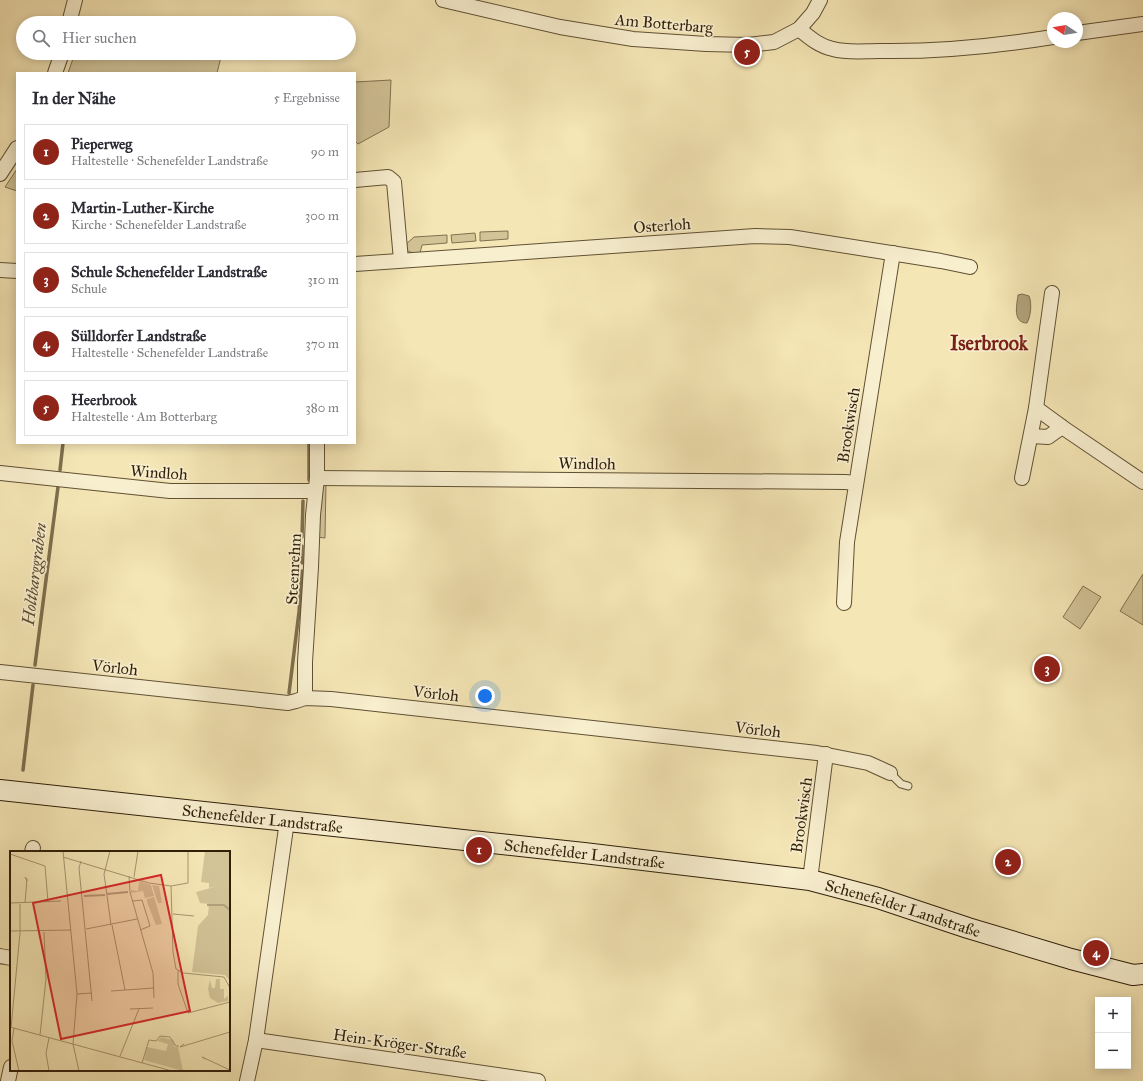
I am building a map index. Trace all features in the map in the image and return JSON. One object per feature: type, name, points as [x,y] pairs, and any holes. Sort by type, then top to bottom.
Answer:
[{"type":"main road","name":"Schenefelder Landstraße","points":[[0,790],[584,853],[810,880],[878,898],[968,928],[1072,959],[1140,977]]},
{"type":"street","points":[[71,16],[75,0]]},
{"type":"street","name":"Am Botterbarg","points":[[443,0],[560,28],[640,40],[748,45],[774,42],[799,29],[813,13],[820,0]]},
{"type":"street","points":[[1083,32],[1143,24]]},
{"type":"street","points":[[799,29],[816,43],[833,49],[849,51],[901,51],[983,47],[1047,38]]},
{"type":"street","points":[[55,72],[60,60]]},
{"type":"street","points":[[0,174],[16,150]]},
{"type":"street","points":[[356,180],[388,177],[394,182],[401,260]]},
{"type":"street","name":"Osterloh","points":[[356,264],[755,236],[790,237],[970,267]]},
{"type":"street","name":"Brookwisch","points":[[844,603],[846,542],[893,253]]},
{"type":"street","points":[[0,270],[16,271]]},
{"type":"street","points":[[1022,478],[1036,408],[1052,293]]},
{"type":"street","points":[[1036,408],[1143,482]]},
{"type":"street","points":[[1031,436],[1048,437],[1062,427]]},
{"type":"street","name":"Steenrehm","points":[[305,698],[317,444]]},
{"type":"street","name":"Windloh","points":[[0,473],[170,491],[316,484],[856,483]]},
{"type":"street","name":"Vörloh","points":[[0,672],[288,703],[305,698],[331,699],[443,710],[826,754],[868,763],[890,772]]},
{"type":"street","name":"Brookwisch","points":[[810,880],[826,754]]},
{"type":"street","points":[[247,1081],[256,1040],[287,821]]},
{"type":"street","points":[[0,956],[10,958]]},
{"type":"street","name":"Hein-Kröger-Straße","points":[[256,1040],[538,1081]]},
{"type":"street","points":[[8,1081],[10,1071]]},
{"type":"lane","points":[[890,772],[901,784],[908,786]]},
{"type":"shaded area","points":[[73,60],[220,60],[217,72],[68,72]]},
{"type":"shaded area","points":[[391,80],[389,127],[358,144],[356,142],[356,82]]},
{"type":"shaded area","points":[[16,170],[16,191],[5,187]]},
{"type":"shaded area","points":[[508,231],[508,239],[480,241],[480,232]]},
{"type":"shaded area","points":[[475,233],[476,241],[452,243],[451,235]]},
{"type":"shaded area","points":[[447,235],[447,243],[422,245],[420,253],[410,252],[404,246],[414,237]]},
{"type":"shaded area","points":[[1022,294],[1029,296],[1031,302],[1027,323],[1019,320],[1016,312],[1018,295]]},
{"type":"shaded area","points":[[326,483],[325,538],[317,537],[323,485]]},
{"type":"shaded area","points":[[1143,574],[1143,625],[1120,611]]},
{"type":"shaded area","points":[[1083,586],[1101,597],[1080,629],[1063,617]]},
{"type":"waterway","name":"Holtbarggraben","points":[[60,470],[63,444]]},
{"type":"waterway","points":[[309,444],[309,480]]},
{"type":"waterway","name":"Holtbarggraben","points":[[35,665],[58,487]]},
{"type":"waterway","points":[[302,537],[303,501]]},
{"type":"waterway","points":[[302,546],[302,563]]},
{"type":"waterway","points":[[289,693],[299,612],[302,571]]},
{"type":"waterway","name":"Holtbarggraben","points":[[23,770],[33,685]]},
{"type":"place","name":"Heerbrook","points":[[747,52]]},
{"type":"place","name":"Schule Schenefelder Landstraße","points":[[1047,669]]},
{"type":"place","name":"Pieperweg","points":[[479,850]]},
{"type":"place","name":"Martin-Luther-Kirche","points":[[1008,862]]},
{"type":"place","name":"Sülldorfer Landstraße","points":[[1096,953]]},
{"type":"district","name":"Iserbrook","points":[[989,343]]}]
